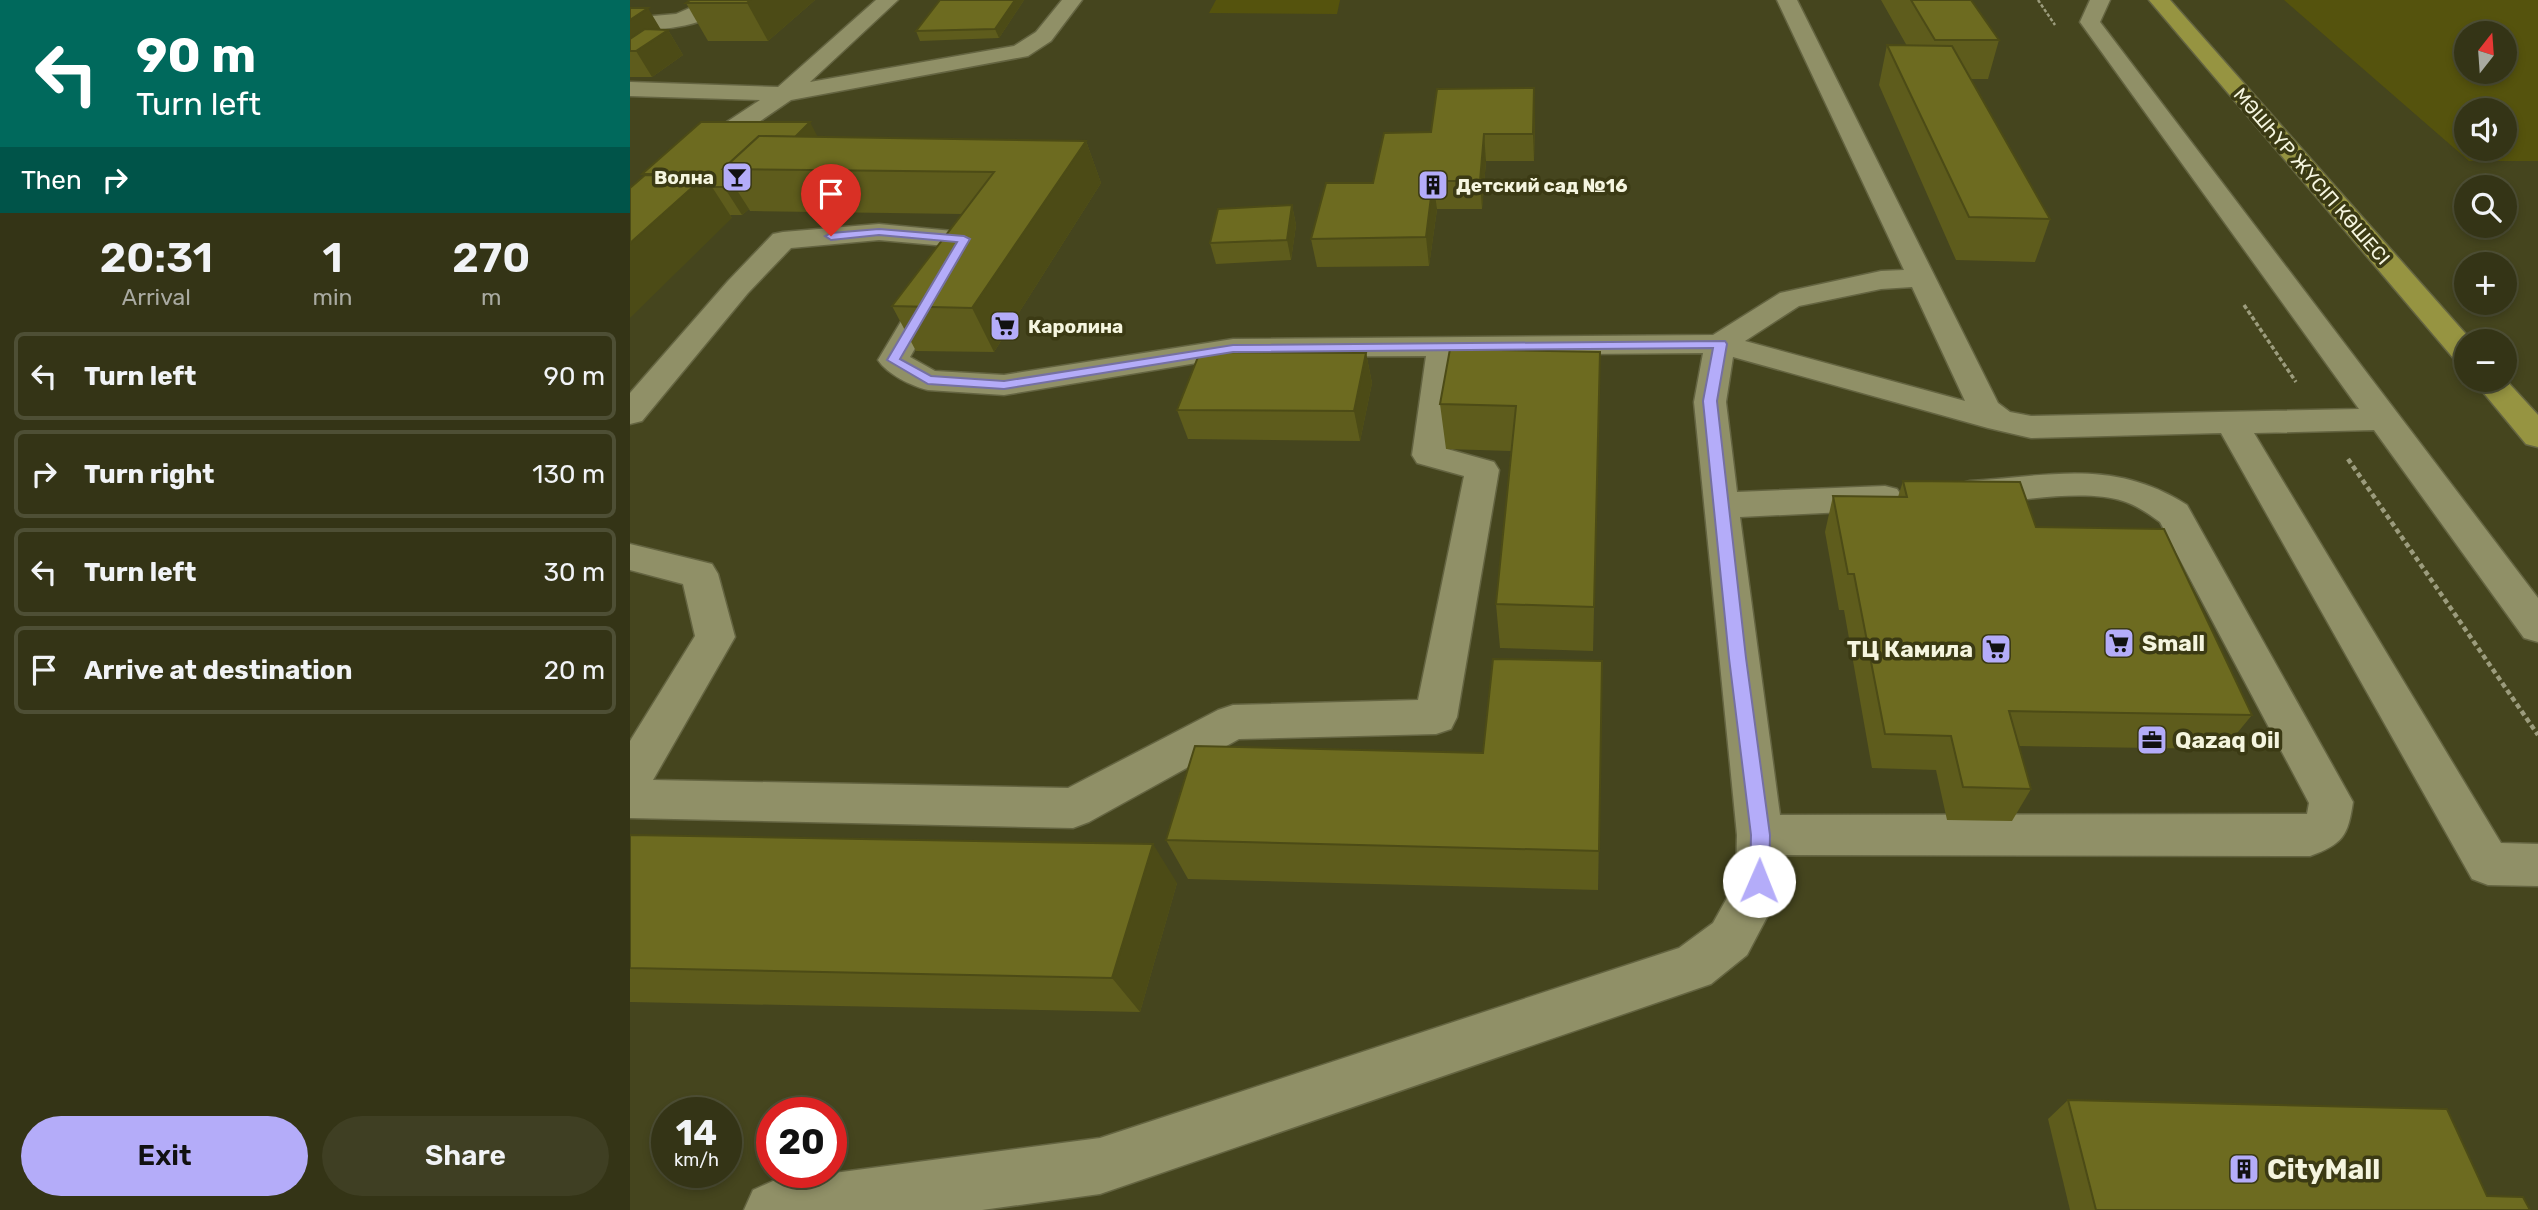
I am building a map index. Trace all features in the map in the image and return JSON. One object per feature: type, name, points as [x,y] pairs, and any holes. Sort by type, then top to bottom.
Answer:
[{"type":"main road","name":"МӘШҺҮР ЖҮСІП КӨШЕСІ","points":[[2159,0],[2454,339]]},
{"type":"main road","points":[[2500,392],[2538,436]]},
{"type":"lane","points":[[630,24],[665,23],[694,17],[722,0]]},
{"type":"lane","points":[[630,212],[722,136],[784,94],[888,0]]},
{"type":"lane","points":[[630,89],[784,94],[1020,51],[1037,45],[1072,0]]},
{"type":"lane","points":[[1787,0],[1985,409],[2000,421]]},
{"type":"lane","points":[[2100,0],[2090,22],[2538,626]]},
{"type":"lane","points":[[722,136],[762,137]]},
{"type":"lane","points":[[630,414],[738,287],[783,240],[879,232],[964,239],[893,360],[928,380],[1004,385],[1233,348],[1720,344],[2000,421],[2031,427],[2384,419]]},
{"type":"lane","points":[[773,1210],[1101,1166],[1693,967],[1730,939],[1752,900],[1759,881],[1760,835],[1710,401],[1720,344],[1790,299],[1881,280],[1922,278]]},
{"type":"lane","points":[[630,799],[1073,808],[1233,722],[1436,717],[1482,470],[1429,455],[1443,345]]},
{"type":"lane","points":[[2231,422],[2488,863],[2538,865]]},
{"type":"lane","points":[[1723,505],[2104,485],[2128,489],[2150,498],[2174,514],[2331,802],[2327,825],[2310,836],[1760,835]]},
{"type":"lane","points":[[630,557],[699,574],[715,637],[630,779]]},
{"type":"path","points":[[2038,0],[2061,34]]},
{"type":"path","points":[[2237,295],[2538,736]]},
{"type":"shaded area","points":[[1216,0],[1340,0],[1337,14],[1209,13]]},
{"type":"shaded area","points":[[2284,0],[2538,0],[2538,161],[2517,161],[2517,98],[2454,98],[2454,148]]},
{"type":"building","points":[[690,0],[750,0],[747,3],[686,3]]},
{"type":"building","points":[[940,0],[1015,0],[995,29],[916,31]]},
{"type":"building","points":[[1911,0],[1971,0],[1999,40],[1935,40]]},
{"type":"building","points":[[630,8],[648,8],[630,20]]},
{"type":"building","points":[[645,29],[668,30],[636,51],[630,51],[630,39]]},
{"type":"building","points":[[1887,45],[1952,46],[2050,219],[1969,217]]},
{"type":"building","points":[[1534,88],[1533,134],[1484,134],[1480,181],[1433,181],[1426,237],[1311,239],[1326,183],[1373,183],[1384,133],[1431,132],[1437,89]]},
{"type":"building","points":[[701,122],[810,122],[795,137],[759,136],[723,169],[731,181],[724,187],[712,187],[705,176],[642,174]]},
{"type":"building","points":[[759,136],[1086,141],[972,308],[892,306],[994,172],[723,169]]},
{"type":"building","points":[[645,175],[705,176],[630,243],[630,188]]},
{"type":"building","points":[[1292,205],[1287,240],[1210,243],[1218,209]]},
{"type":"building","points":[[1450,349],[1600,352],[1594,607],[1496,604],[1516,406],[1440,404]]},
{"type":"building","points":[[1200,352],[1366,353],[1354,411],[1177,410]]},
{"type":"building","points":[[1903,481],[2020,482],[2036,527],[2164,529],[2252,715],[2009,711],[2031,789],[1963,787],[1951,736],[1885,734],[1854,574],[1848,574],[1833,496],[1907,497]]},
{"type":"building","points":[[1493,659],[1602,661],[1599,851],[1166,840],[1195,746],[1483,753]]},
{"type":"building","points":[[630,835],[1153,844],[1112,978],[630,968]]},
{"type":"building","name":"CityMall","points":[[2068,1100],[2447,1109],[2487,1196],[2523,1197],[2530,1210],[2096,1210]]},
{"type":"place","name":"Волна","points":[[737,177]]},
{"type":"place","name":"Детский сад №16","points":[[1433,185]]},
{"type":"place","name":"Каролина","points":[[1005,326]]},
{"type":"place","name":"Small","points":[[2119,643]]},
{"type":"place","name":"ТЦ Камила","points":[[1996,649]]},
{"type":"place","name":"Qazaq Oil","points":[[2152,740]]},
{"type":"place","name":"CityMall","points":[[2244,1169]]},
{"type":"route","points":[[831,236],[879,232],[964,239],[893,360],[928,380],[1004,385],[1233,348],[1720,344],[1710,401],[1760,835],[1759,881]]}]
